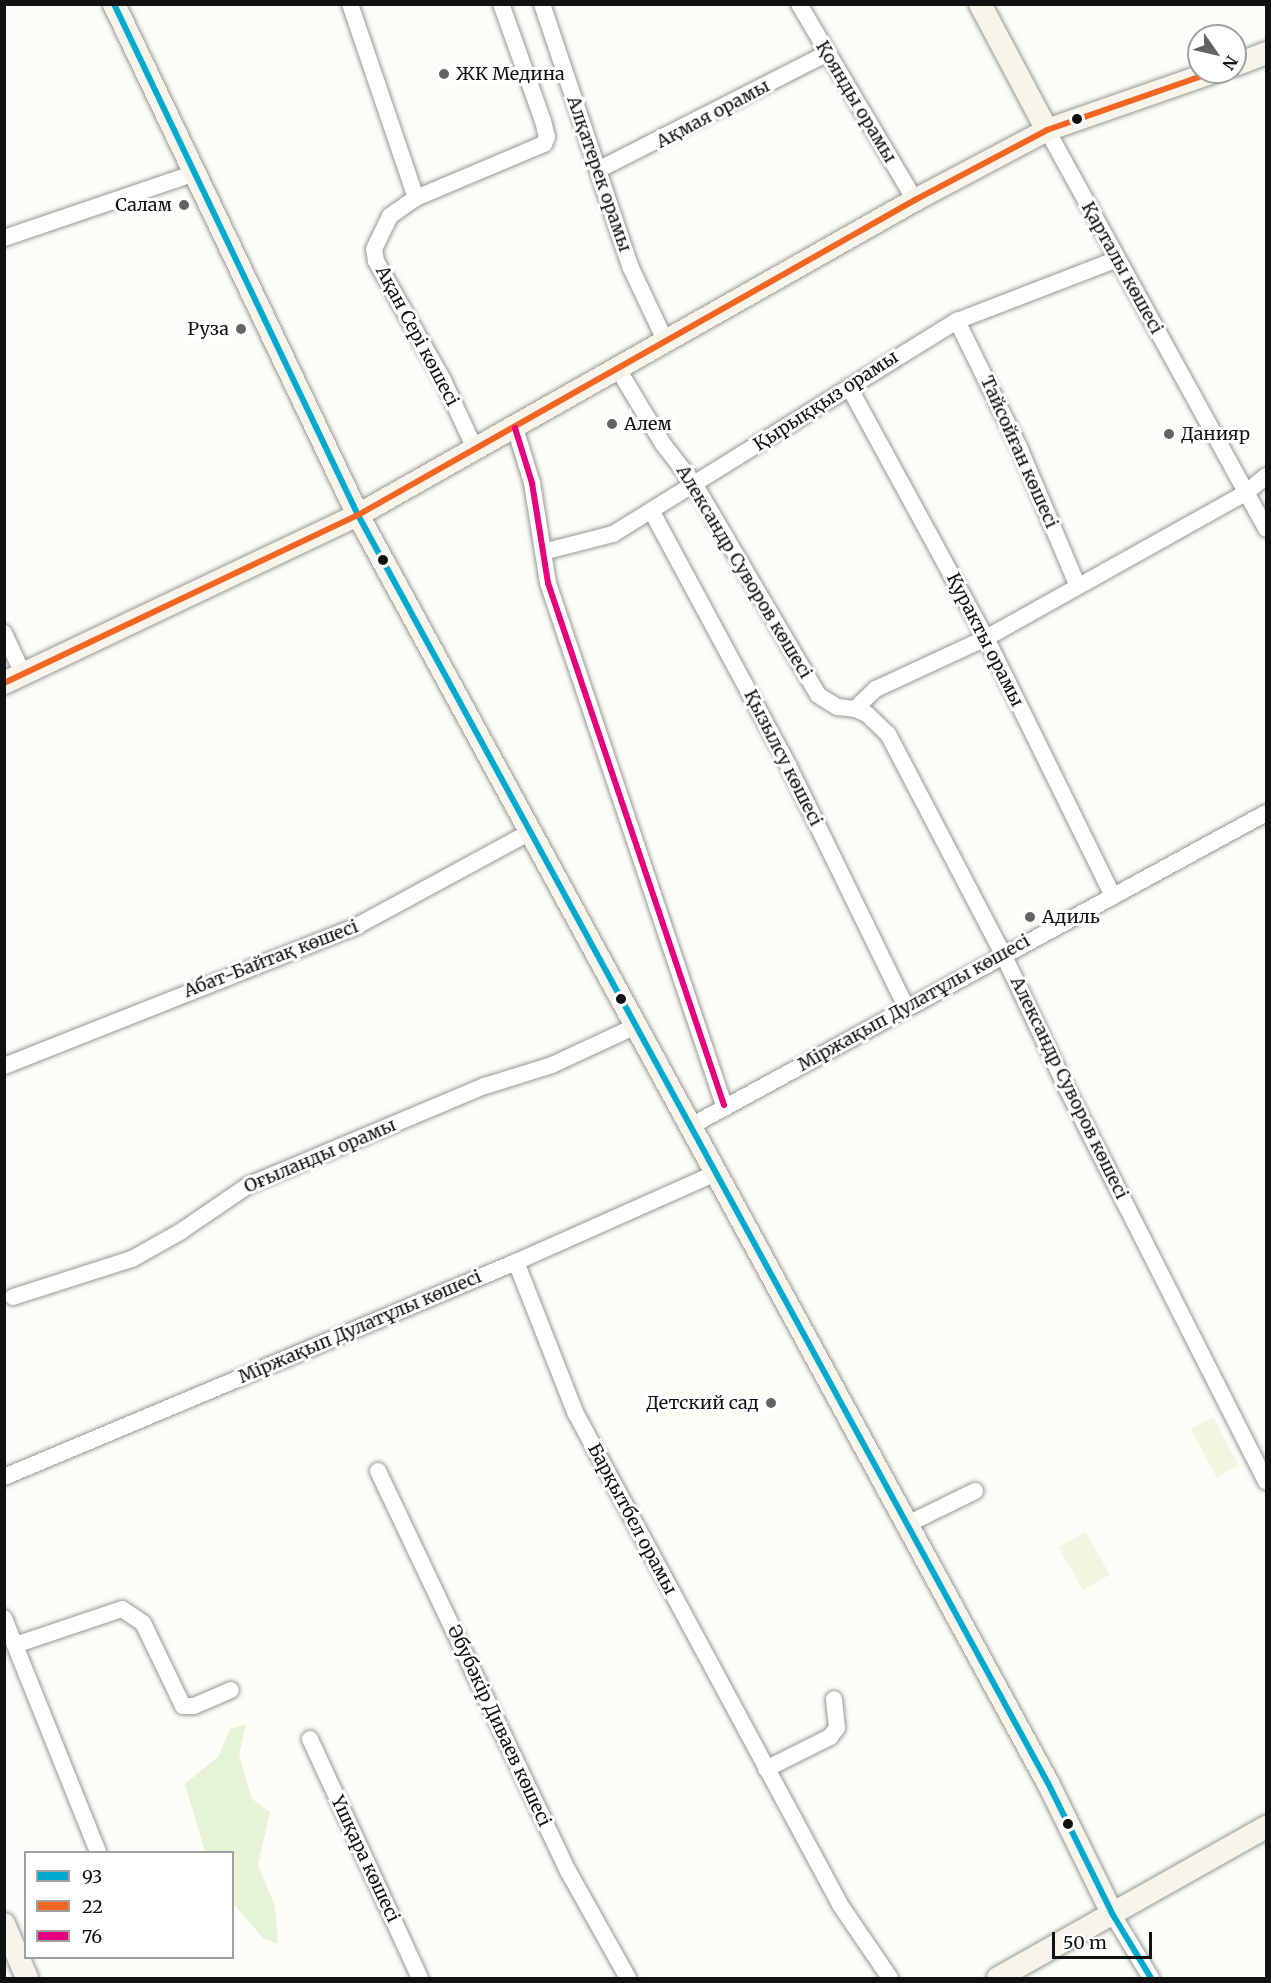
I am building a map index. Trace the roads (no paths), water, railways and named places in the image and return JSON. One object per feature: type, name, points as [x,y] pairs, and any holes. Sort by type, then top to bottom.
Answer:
[{"type":"street","points":[[114,4],[358,515],[528,833],[714,1174],[825,1370],[906,1526],[1048,1783],[1113,1915],[1151,1978]]},
{"type":"street","points":[[350,4],[416,198]]},
{"type":"street","name":"Ақан Сері көшесі","points":[[476,451],[443,380],[376,261],[376,239],[390,216],[416,198],[521,157],[544,144],[547,137],[501,4]]},
{"type":"street","name":"Қоянды орамы","points":[[799,4],[826,54],[915,200]]},
{"type":"street","name":"Қарталы көшесі","points":[[980,4],[1115,260],[1266,529]]},
{"type":"street","name":"Алқатерек орамы","points":[[547,6],[630,266],[665,340]]},
{"type":"street","points":[[1247,60],[1266,53]]},
{"type":"street","name":"Ақмая орамы","points":[[598,170],[658,143],[826,54]]},
{"type":"street","points":[[4,633],[14,678],[358,515],[476,451],[665,340],[915,200],[1047,130],[1187,81]]},
{"type":"street","points":[[4,238],[195,173]]},
{"type":"street","name":"Қырыққыз орамы","points":[[543,552],[613,534],[652,512],[957,321],[1115,260]]},
{"type":"street","name":"Тайсойған көшесі","points":[[957,321],[1019,447],[1077,584]]},
{"type":"street","name":"Александр Суворов көшесі","points":[[618,369],[663,444],[695,484],[818,694],[837,707],[855,709],[879,723],[888,734],[1003,954],[1067,1089],[1266,1481]]},
{"type":"street","name":"Қуракты орамы","points":[[849,387],[986,638],[1113,896]]},
{"type":"street","points":[[515,428],[532,483],[548,583],[724,1106]]},
{"type":"street","points":[[855,709],[876,689],[986,638],[1077,584],[1246,492],[1266,476]]},
{"type":"street","name":"Қызылсу көшесі","points":[[652,512],[788,765],[907,1009]]},
{"type":"street","name":"Міржақып Дулатұлы көшесі","points":[[689,1127],[724,1106],[907,1009],[1003,954],[1266,813]]},
{"type":"street","name":"Абат-Байтақ көшесі","points":[[4,1066],[357,926],[528,833]]},
{"type":"street","name":"Оғыланды орамы","points":[[13,1297],[132,1258],[180,1232],[249,1185],[485,1086],[552,1065],[634,1027]]},
{"type":"street","name":"Міржақып Дулатұлы көшесі","points":[[4,1477],[516,1262],[714,1174]]},
{"type":"street","name":"Барқытбел орамы","points":[[516,1262],[575,1412],[841,1906],[890,1978]]},
{"type":"street","name":"Әбубәкір Диваев көшесі","points":[[378,1471],[568,1871],[628,1978]]},
{"type":"street","points":[[906,1526],[975,1491]]},
{"type":"street","points":[[15,1645],[122,1609],[143,1623],[183,1706],[194,1706],[231,1690]]},
{"type":"street","points":[[4,1618],[98,1851]]},
{"type":"street","points":[[766,1769],[830,1737],[837,1728],[834,1699]]},
{"type":"street","name":"Үшқара көшесі","points":[[310,1739],[420,1978]]},
{"type":"street","points":[[998,1978],[1266,1827]]},
{"type":"street","points":[[4,1924],[27,1978]]},
{"type":"place","name":"ЖК Медина","points":[[444,74]]},
{"type":"place","name":"Салам","points":[[184,205]]},
{"type":"place","name":"Руза","points":[[241,329]]},
{"type":"place","name":"Алем","points":[[612,424]]},
{"type":"place","name":"Данияр","points":[[1169,434]]},
{"type":"place","name":"Адиль","points":[[1030,917]]},
{"type":"place","name":"Детский сад","points":[[771,1403]]}]
